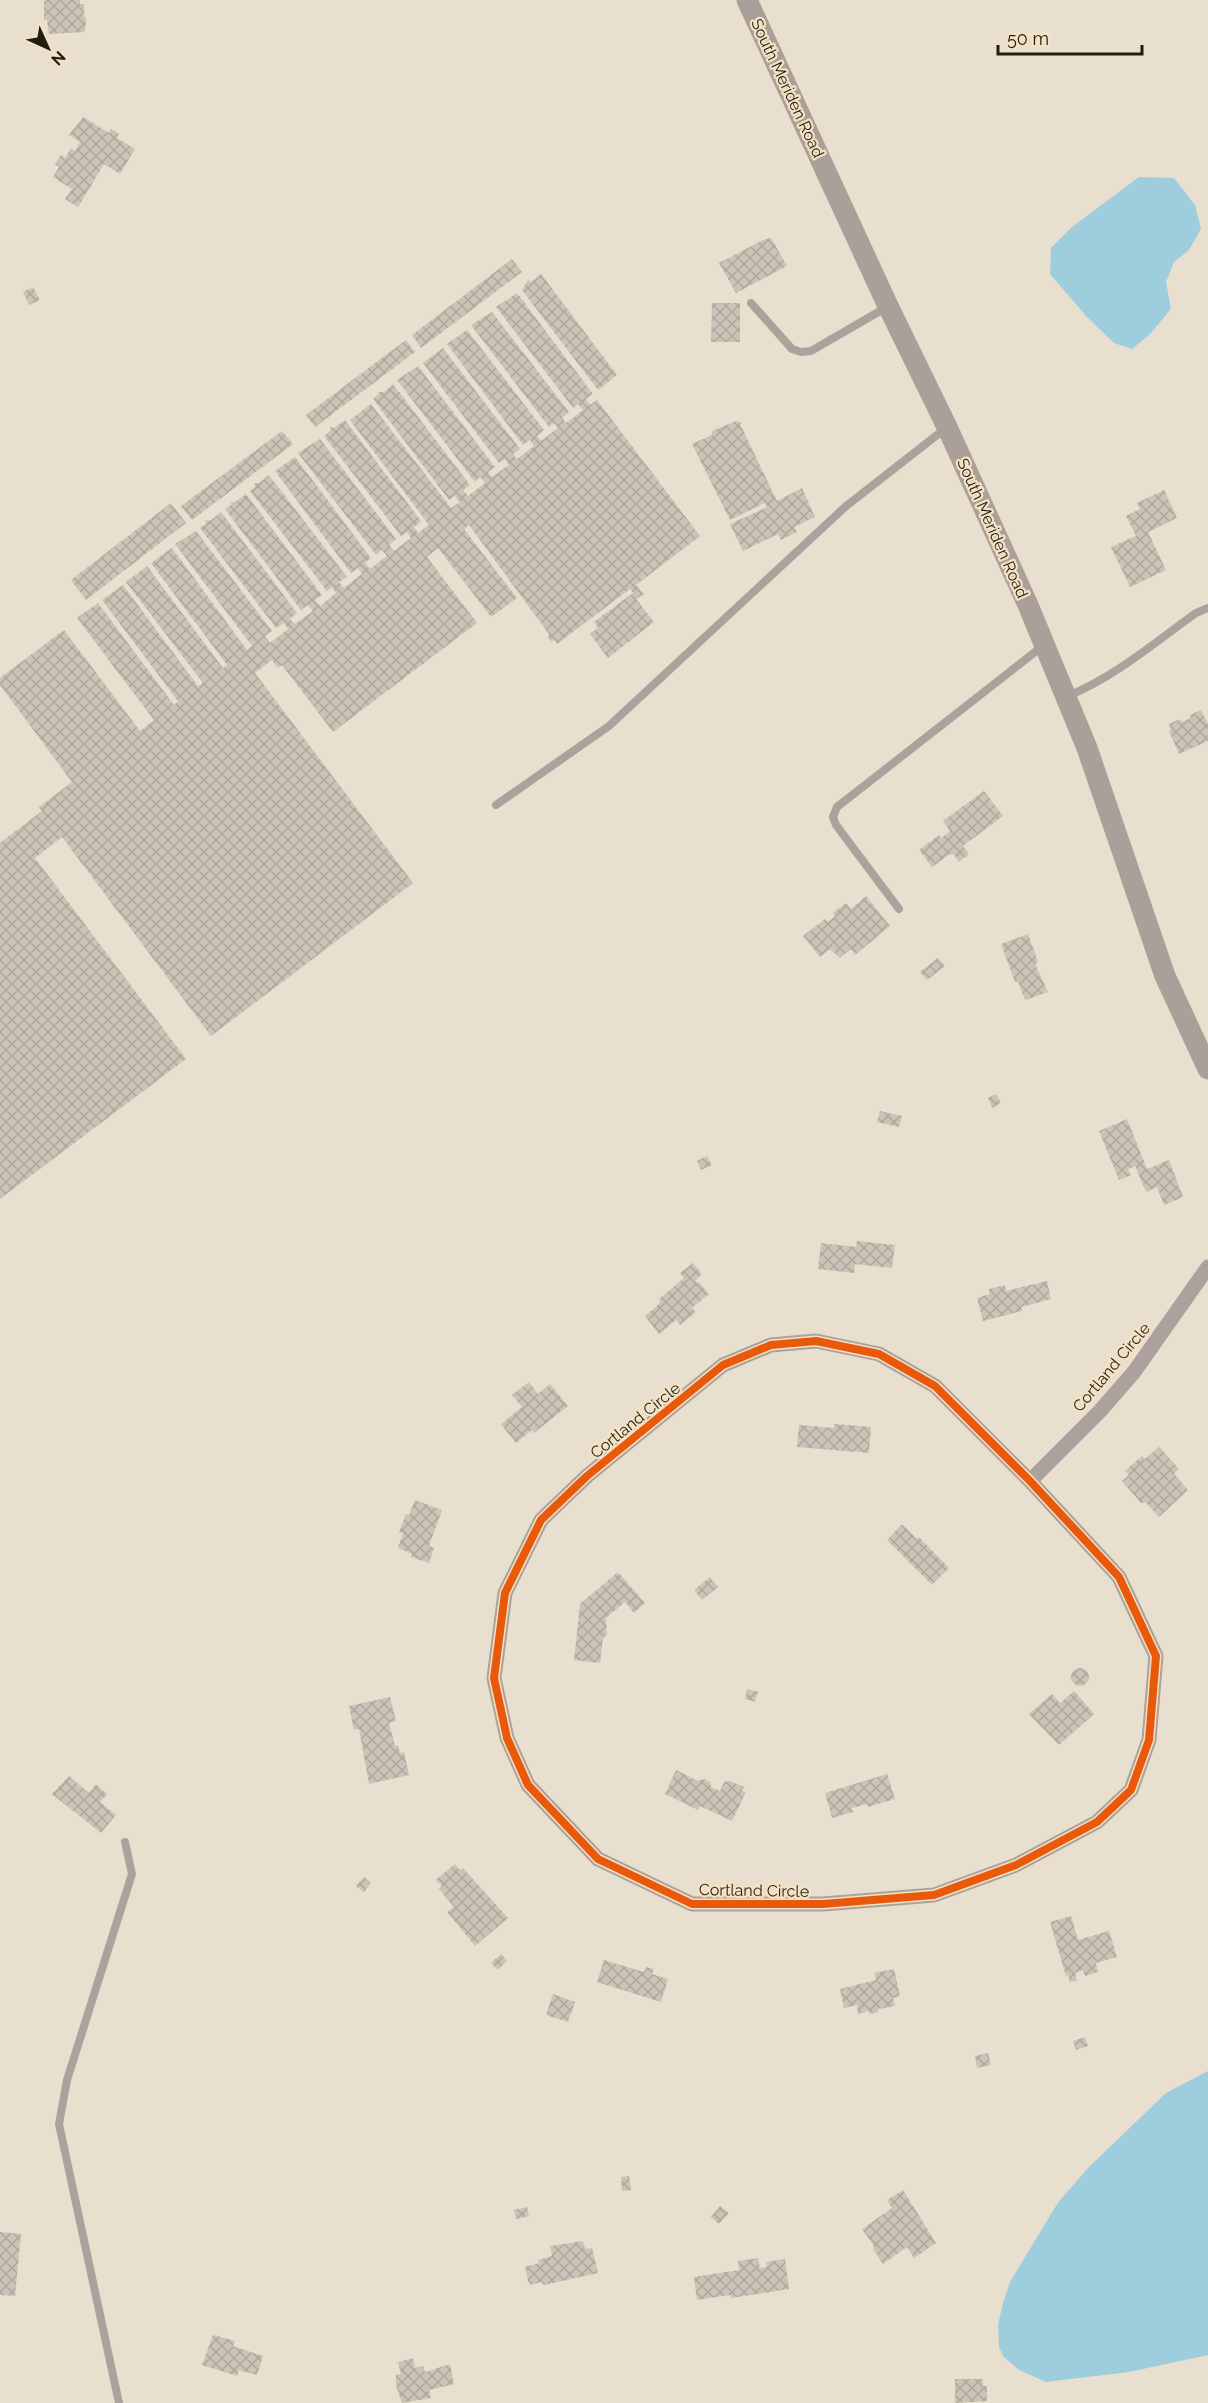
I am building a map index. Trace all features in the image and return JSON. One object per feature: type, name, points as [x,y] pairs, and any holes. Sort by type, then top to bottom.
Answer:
[{"type":"main road","name":"South Meriden Road","points":[[747,0],[888,306],[947,427],[1045,644],[1118,834],[1165,976],[1208,1069]]},
{"type":"street","name":"Cortland Circle","points":[[1030,1481],[1100,1412],[1134,1372],[1208,1267]]},
{"type":"street","name":"Cortland Circle","points":[[816,1341],[879,1354],[934,1386],[1030,1481],[1119,1577],[1156,1656],[1149,1740],[1131,1790],[1097,1822],[1017,1865],[933,1895],[823,1904],[692,1904],[597,1859],[528,1785],[507,1738],[494,1678],[505,1593],[541,1520],[587,1476],[723,1365],[771,1345],[816,1341]]},
{"type":"lane","points":[[752,303],[792,349],[801,352],[811,351],[888,306]]},
{"type":"lane","points":[[496,805],[609,726],[845,507],[947,427]]},
{"type":"lane","points":[[1066,696],[1092,686],[1126,665],[1196,613],[1208,608]]},
{"type":"lane","points":[[899,909],[836,825],[833,817],[837,807],[1045,644]]},
{"type":"lane","points":[[119,2403],[58,2124],[67,2080],[132,1874],[125,1842]]},
{"type":"water","points":[[1139,177],[1174,178],[1195,205],[1201,229],[1189,250],[1174,262],[1166,282],[1171,309],[1150,334],[1132,349],[1114,343],[1087,317],[1050,274],[1051,248],[1072,227]]},
{"type":"water","points":[[1208,2071],[1208,2355],[1129,2372],[1046,2382],[1019,2370],[1003,2356],[999,2347],[998,2325],[1003,2303],[1010,2282],[1059,2201],[1090,2166],[1166,2093]]},
{"type":"building","points":[[46,0],[80,0],[80,4],[84,4],[84,14],[81,14],[85,15],[86,19],[85,32],[49,34],[47,20],[44,20]]},
{"type":"building","points":[[83,117],[109,133],[111,129],[119,134],[117,138],[135,149],[120,174],[104,164],[78,207],[65,199],[72,189],[53,177],[59,167],[55,164],[61,155],[65,158],[71,148],[75,151],[80,142],[69,135]]},
{"type":"building","points":[[771,238],[787,266],[736,293],[719,263]]},
{"type":"building","points":[[512,259],[522,272],[421,348],[412,335]]},
{"type":"building","points":[[541,274],[617,375],[598,390],[522,290],[528,280],[531,282]]},
{"type":"building","points":[[33,287],[40,300],[29,305],[23,292]]},
{"type":"building","points":[[517,293],[593,394],[586,399],[590,405],[597,400],[700,536],[636,585],[644,594],[636,599],[654,622],[608,658],[590,634],[598,628],[594,622],[633,593],[630,589],[557,644],[554,640],[552,642],[547,636],[549,634],[469,525],[464,529],[517,598],[491,617],[438,548],[427,557],[477,623],[333,732],[282,665],[278,668],[272,660],[255,673],[413,883],[211,1036],[62,837],[35,858],[186,1059],[0,1199],[0,843],[42,811],[39,807],[72,782],[0,685],[0,678],[64,630],[140,731],[154,720],[77,618],[98,603],[174,705],[178,701],[102,600],[123,585],[198,686],[203,683],[126,582],[147,566],[223,668],[227,665],[151,563],[172,548],[247,650],[252,646],[175,544],[196,531],[272,631],[265,636],[270,643],[288,629],[284,623],[276,628],[200,528],[206,524],[205,520],[210,521],[221,512],[297,613],[290,619],[295,624],[313,611],[308,605],[301,610],[225,509],[232,504],[230,502],[235,502],[246,494],[322,595],[315,600],[320,606],[336,593],[332,587],[327,591],[250,491],[255,487],[255,483],[259,483],[269,475],[347,577],[339,582],[344,588],[362,574],[358,568],[351,573],[275,471],[295,457],[371,558],[365,563],[370,569],[387,556],[382,550],[376,555],[298,453],[320,439],[396,539],[389,545],[394,551],[411,538],[407,532],[401,536],[324,436],[330,431],[330,427],[334,428],[345,420],[421,521],[414,527],[418,533],[429,525],[350,420],[371,404],[451,508],[460,502],[455,496],[449,500],[373,399],[379,394],[378,392],[384,392],[393,384],[470,485],[463,490],[468,496],[485,483],[480,477],[475,482],[397,380],[418,366],[495,467],[488,472],[492,477],[509,465],[505,459],[499,463],[423,363],[443,348],[520,449],[513,454],[517,459],[534,446],[530,440],[523,445],[447,344],[467,330],[544,430],[537,436],[541,441],[558,428],[554,423],[549,427],[471,325],[492,312],[569,412],[562,418],[566,423],[583,410],[578,404],[573,408],[496,307]]},
{"type":"building","points":[[712,303],[740,303],[740,342],[711,342]]},
{"type":"building","points":[[406,340],[415,352],[315,427],[306,415]]},
{"type":"building","points":[[736,421],[742,423],[740,424],[777,501],[802,488],[815,517],[794,527],[797,532],[781,540],[778,534],[743,551],[730,524],[767,507],[765,503],[730,520],[692,444],[712,435],[712,431]]},
{"type":"building","points":[[282,431],[293,444],[192,520],[181,506]]},
{"type":"building","points":[[1164,490],[1177,518],[1148,532],[1166,570],[1130,587],[1111,547],[1136,536],[1126,516],[1140,509],[1137,503]]},
{"type":"building","points":[[171,503],[186,523],[86,600],[71,580]]},
{"type":"building","points":[[1201,710],[1208,724],[1208,741],[1179,754],[1169,731],[1171,729],[1169,724],[1180,719],[1182,722]]},
{"type":"building","points":[[984,791],[1003,816],[963,846],[969,854],[959,862],[953,854],[950,854],[932,867],[919,850],[939,835],[941,838],[950,831],[943,821]]},
{"type":"building","points":[[866,896],[890,926],[855,955],[851,949],[840,958],[830,949],[820,957],[803,936],[825,919],[828,922],[835,916],[833,913],[846,903],[851,909]]},
{"type":"building","points":[[1028,934],[1038,962],[1035,964],[1048,992],[1025,1000],[1018,981],[1015,982],[1001,944]]},
{"type":"building","points":[[938,958],[945,966],[927,980],[920,972]]},
{"type":"building","points":[[996,1094],[1001,1103],[992,1108],[988,1098]]},
{"type":"building","points":[[880,1111],[902,1116],[899,1127],[877,1122]]},
{"type":"building","points":[[1127,1119],[1147,1169],[1169,1160],[1183,1197],[1164,1205],[1157,1187],[1146,1192],[1135,1166],[1128,1169],[1131,1175],[1119,1180],[1099,1131]]},
{"type":"building","points":[[707,1156],[712,1165],[701,1170],[697,1161]]},
{"type":"building","points":[[857,1241],[895,1245],[892,1268],[855,1264],[854,1273],[818,1269],[821,1243],[856,1247]]},
{"type":"building","points":[[693,1263],[702,1274],[695,1281],[699,1282],[709,1294],[692,1308],[696,1312],[680,1325],[676,1320],[659,1334],[645,1316],[660,1303],[659,1299],[684,1278],[680,1273]]},
{"type":"building","points":[[1047,1281],[1051,1299],[1021,1307],[1022,1311],[983,1321],[977,1298],[990,1294],[989,1289],[1005,1285],[1006,1291]]},
{"type":"building","points":[[529,1382],[538,1394],[550,1384],[568,1406],[534,1433],[532,1430],[516,1443],[501,1424],[522,1407],[512,1395]]},
{"type":"building","points":[[834,1424],[871,1427],[869,1453],[797,1447],[799,1425],[834,1428]]},
{"type":"building","points":[[1159,1447],[1179,1469],[1174,1474],[1188,1490],[1159,1517],[1145,1502],[1141,1503],[1122,1481],[1129,1475],[1125,1471],[1142,1456],[1145,1459]]},
{"type":"building","points":[[415,1500],[442,1510],[429,1546],[434,1548],[429,1563],[411,1557],[412,1554],[398,1548],[403,1533],[399,1532]]},
{"type":"building","points":[[902,1524],[917,1539],[919,1537],[949,1568],[932,1585],[887,1540]]},
{"type":"building","points":[[618,1572],[645,1603],[634,1613],[625,1602],[606,1618],[607,1635],[603,1638],[600,1663],[574,1660],[580,1604]]},
{"type":"building","points":[[710,1577],[718,1587],[702,1600],[694,1590]]},
{"type":"building","points":[[1080,1668],[1086,1671],[1089,1677],[1086,1683],[1080,1686],[1074,1683],[1071,1677],[1074,1671]]},
{"type":"building","points":[[747,1689],[758,1692],[755,1702],[745,1699]]},
{"type":"building","points":[[1074,1691],[1094,1714],[1059,1745],[1029,1714],[1052,1694],[1060,1703]]},
{"type":"building","points":[[390,1697],[396,1721],[389,1723],[395,1746],[398,1745],[400,1753],[404,1752],[409,1775],[369,1784],[359,1729],[354,1730],[349,1706]]},
{"type":"building","points":[[676,1770],[698,1781],[704,1779],[710,1782],[711,1787],[720,1791],[724,1782],[730,1781],[744,1787],[742,1791],[746,1792],[732,1821],[700,1806],[698,1810],[665,1794]]},
{"type":"building","points":[[887,1774],[895,1799],[868,1807],[867,1804],[852,1808],[853,1812],[832,1818],[825,1793]]},
{"type":"building","points":[[69,1776],[89,1793],[96,1784],[107,1794],[100,1802],[116,1815],[101,1833],[52,1794]]},
{"type":"building","points":[[455,1864],[460,1870],[463,1868],[508,1918],[475,1946],[447,1912],[454,1907],[439,1889],[442,1886],[436,1880]]},
{"type":"building","points":[[364,1877],[371,1883],[364,1892],[356,1886]]},
{"type":"building","points":[[1071,1916],[1078,1940],[1109,1931],[1117,1957],[1096,1963],[1098,1972],[1085,1976],[1083,1970],[1075,1973],[1077,1981],[1070,1982],[1068,1975],[1066,1976],[1050,1922]]},
{"type":"building","points":[[501,1954],[507,1961],[498,1970],[491,1963]]},
{"type":"building","points":[[604,1960],[644,1972],[646,1967],[654,1969],[652,1974],[668,1979],[661,2002],[597,1982]]},
{"type":"building","points":[[894,1969],[900,1996],[893,1998],[895,2006],[878,2009],[878,2012],[869,2014],[869,2011],[858,2014],[857,2005],[844,2008],[840,1989],[876,1980],[874,1973]]},
{"type":"building","points":[[553,1994],[575,2002],[568,2022],[546,2015]]},
{"type":"building","points":[[1085,2037],[1088,2046],[1076,2050],[1073,2041]]},
{"type":"building","points":[[988,2053],[991,2065],[977,2068],[975,2056]]},
{"type":"building","points":[[629,2176],[631,2190],[622,2191],[621,2177]]},
{"type":"building","points":[[903,2190],[936,2243],[914,2258],[907,2247],[883,2264],[862,2229],[892,2208],[887,2200]]},
{"type":"building","points":[[720,2206],[729,2213],[719,2224],[711,2217]]},
{"type":"building","points":[[527,2207],[529,2216],[516,2219],[514,2210]]},
{"type":"building","points":[[0,2232],[21,2234],[15,2296],[0,2295]]},
{"type":"building","points":[[583,2241],[585,2249],[592,2248],[598,2273],[544,2285],[541,2282],[531,2285],[525,2267],[552,2256],[550,2246]]},
{"type":"building","points":[[758,2258],[760,2268],[767,2267],[766,2262],[785,2259],[789,2289],[731,2298],[730,2295],[697,2300],[694,2277],[739,2270],[738,2261]]},
{"type":"building","points":[[213,2335],[235,2341],[233,2346],[263,2356],[257,2375],[239,2370],[237,2376],[202,2365]]},
{"type":"building","points":[[413,2358],[415,2368],[423,2366],[425,2372],[450,2364],[454,2384],[429,2390],[431,2398],[402,2403],[396,2386],[396,2375],[401,2374],[398,2362]]},
{"type":"building","points":[[955,2379],[983,2379],[983,2386],[987,2386],[987,2401],[955,2403]]},
{"type":"cycle path","points":[[816,1341],[879,1354],[935,1386],[1030,1481],[1119,1577],[1156,1656],[1149,1740],[1131,1790],[1097,1822],[1016,1865],[934,1895],[823,1904],[692,1904],[598,1859],[528,1785],[507,1738],[494,1678],[505,1593],[541,1520],[587,1476],[723,1365],[771,1345],[816,1341]]}]
